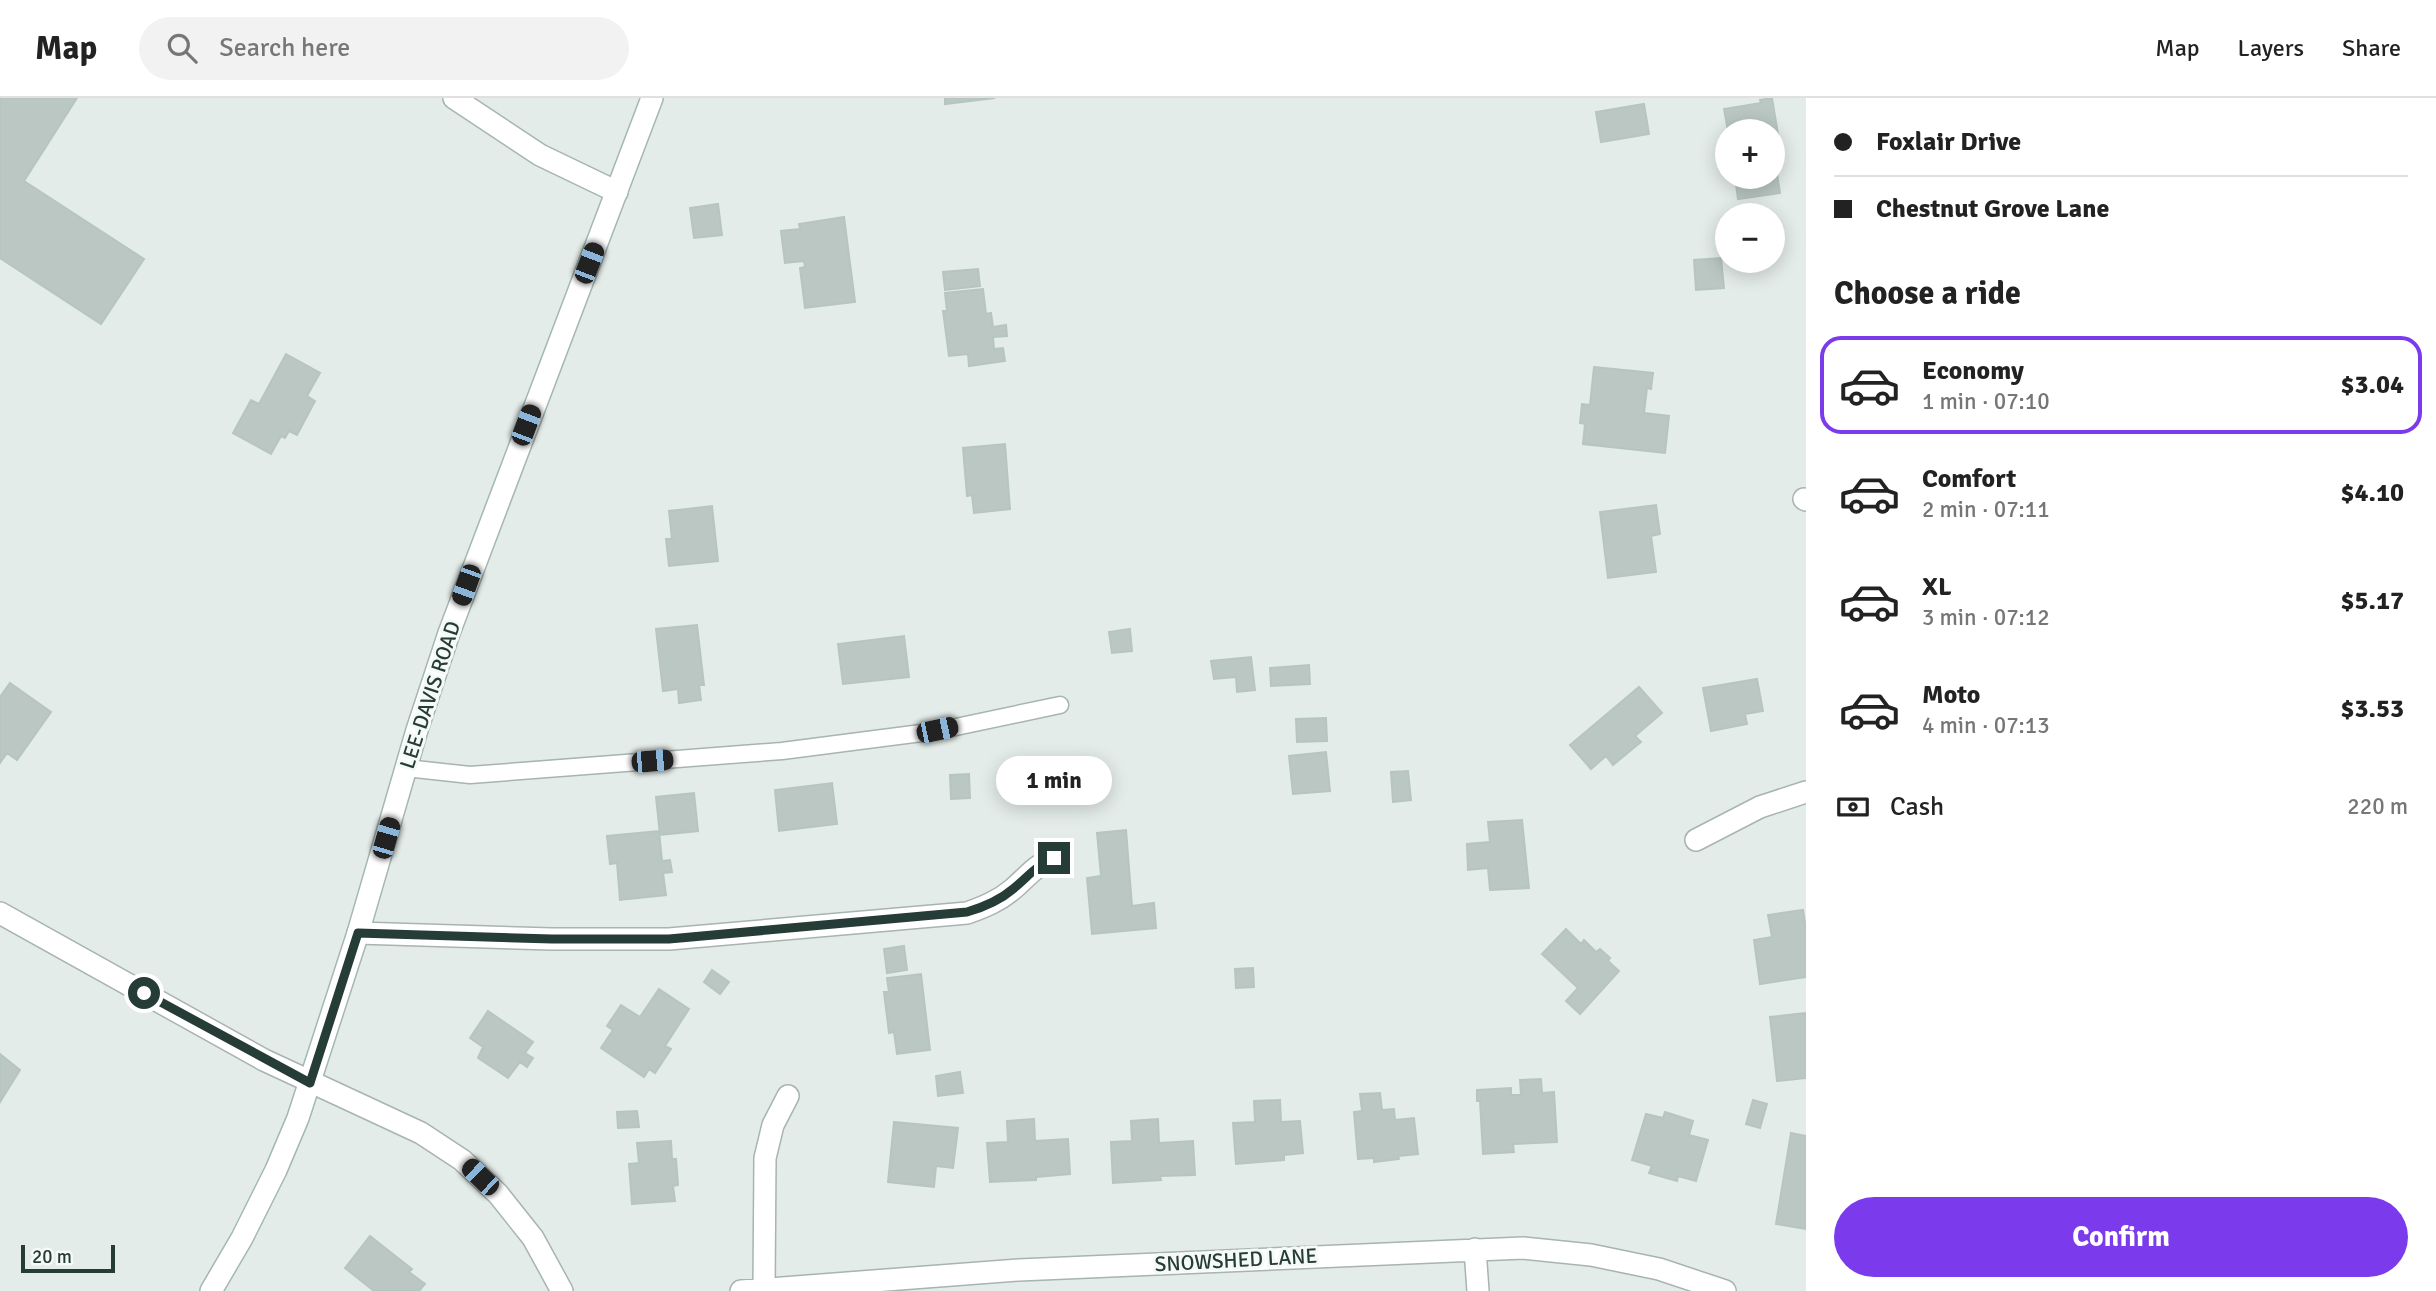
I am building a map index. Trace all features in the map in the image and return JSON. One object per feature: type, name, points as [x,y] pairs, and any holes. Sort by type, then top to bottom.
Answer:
[{"type":"street","points":[[454,98],[540,155],[617,192]]},
{"type":"street","name":"LEE-DAVIS ROAD","points":[[211,1291],[242,1238],[276,1170],[310,1083],[453,621],[652,98]]},
{"type":"street","points":[[1696,840],[1760,807],[1806,792]]},
{"type":"street","points":[[358,933],[552,939],[669,939],[967,912],[989,905],[1012,890],[1038,865],[1054,858]]},
{"type":"street","points":[[0,913],[310,1083],[421,1133],[462,1160],[498,1194],[533,1238],[562,1291]]},
{"type":"street","points":[[764,1289],[765,1158],[773,1125],[788,1097]]},
{"type":"street","name":"SNOWSHED LANE","points":[[741,1291],[1020,1281],[1522,1248],[1591,1255],[1659,1269],[1726,1291]]},
{"type":"street","points":[[1475,1249],[1478,1291]]},
{"type":"lane","points":[[406,768],[470,775],[782,751],[937,730],[1060,705]]},
{"type":"building","points":[[0,98],[77,98],[24,181],[144,259],[101,324],[0,258]]},
{"type":"building","points":[[945,98],[995,98],[945,104]]},
{"type":"building","points":[[1772,98],[1776,119],[1726,119],[1724,109],[1761,103],[1760,100]]},
{"type":"building","points":[[1644,104],[1649,134],[1601,142],[1596,112]]},
{"type":"building","points":[[1737,189],[1779,189],[1780,193],[1738,199]]},
{"type":"building","points":[[718,204],[722,235],[694,238],[690,208]]},
{"type":"building","points":[[844,217],[855,302],[805,308],[800,268],[805,267],[804,261],[785,263],[781,231],[800,229],[799,224]]},
{"type":"building","points":[[1715,258],[1715,273],[1722,273],[1724,288],[1696,290],[1694,260]]},
{"type":"building","points":[[978,269],[980,286],[945,290],[943,272]]},
{"type":"building","points":[[983,289],[986,314],[991,313],[993,327],[1006,325],[1007,336],[993,337],[994,349],[1003,348],[1005,361],[969,366],[968,354],[949,356],[943,311],[947,311],[945,293]]},
{"type":"building","points":[[286,354],[320,373],[307,396],[315,401],[297,435],[289,431],[285,438],[281,436],[271,454],[233,433],[251,400],[259,404]]},
{"type":"building","points":[[1594,367],[1653,373],[1651,389],[1647,388],[1644,413],[1669,416],[1665,453],[1583,444],[1585,424],[1580,423],[1582,404],[1590,405]]},
{"type":"building","points":[[1005,444],[1010,509],[974,513],[972,495],[967,496],[963,448]]},
{"type":"building","points":[[1656,505],[1660,534],[1651,536],[1656,572],[1608,578],[1600,512]]},
{"type":"building","points":[[712,506],[718,561],[669,566],[666,539],[672,539],[669,511]]},
{"type":"building","points":[[697,625],[704,685],[699,685],[701,700],[679,703],[678,689],[663,691],[656,629]]},
{"type":"building","points":[[1130,629],[1132,651],[1112,653],[1109,632]]},
{"type":"building","points":[[904,636],[909,677],[843,684],[838,644]]},
{"type":"building","points":[[1251,657],[1255,690],[1237,692],[1236,677],[1214,679],[1211,661]]},
{"type":"building","points":[[1309,665],[1310,684],[1271,686],[1270,668]]},
{"type":"building","points":[[1757,679],[1763,711],[1745,714],[1747,724],[1711,731],[1703,688]]},
{"type":"building","points":[[10,683],[51,712],[17,760],[7,753],[0,763],[0,697]]},
{"type":"building","points":[[1639,687],[1662,713],[1635,736],[1641,742],[1613,765],[1606,756],[1591,769],[1570,745]]},
{"type":"building","points":[[1326,718],[1327,741],[1297,742],[1296,719]]},
{"type":"building","points":[[1326,752],[1330,791],[1293,794],[1289,756]]},
{"type":"building","points":[[1408,771],[1411,800],[1393,802],[1391,772]]},
{"type":"building","points":[[969,774],[970,798],[951,799],[950,775]]},
{"type":"building","points":[[832,783],[837,824],[779,831],[775,790]]},
{"type":"building","points":[[694,793],[698,831],[660,835],[656,797]]},
{"type":"building","points":[[1522,820],[1529,888],[1490,890],[1488,868],[1468,870],[1467,844],[1490,842],[1488,822]]},
{"type":"building","points":[[1126,830],[1132,906],[1154,903],[1156,928],[1092,934],[1087,878],[1101,876],[1097,833]]},
{"type":"building","points":[[659,831],[662,861],[670,860],[672,872],[663,873],[666,895],[620,900],[617,863],[610,864],[607,836]]},
{"type":"building","points":[[1803,910],[1806,929],[1806,977],[1760,984],[1754,940],[1772,937],[1768,915]]},
{"type":"building","points":[[1566,929],[1581,944],[1584,940],[1596,952],[1600,949],[1619,971],[1580,1014],[1566,1001],[1578,988],[1542,954]]},
{"type":"building","points":[[904,946],[907,970],[887,973],[884,949]]},
{"type":"building","points":[[1253,968],[1254,987],[1236,988],[1235,969]]},
{"type":"building","points":[[712,970],[729,982],[720,994],[704,982]]},
{"type":"building","points":[[921,974],[930,1050],[897,1054],[894,1032],[889,1033],[884,992],[889,992],[887,978]]},
{"type":"building","points":[[659,989],[689,1009],[665,1046],[671,1049],[655,1073],[649,1069],[644,1077],[601,1048],[613,1030],[607,1026],[621,1005],[640,1017]]},
{"type":"building","points":[[488,1011],[533,1042],[525,1053],[533,1058],[527,1067],[520,1062],[508,1078],[478,1058],[483,1047],[470,1038]]},
{"type":"building","points":[[1806,1013],[1806,1078],[1777,1081],[1770,1017]]},
{"type":"building","points":[[0,1054],[20,1070],[0,1102]]},
{"type":"building","points":[[960,1072],[963,1093],[938,1096],[936,1076]]},
{"type":"building","points":[[1541,1079],[1542,1093],[1554,1092],[1557,1142],[1513,1144],[1514,1152],[1483,1154],[1477,1090],[1511,1088],[1511,1095],[1521,1095],[1520,1080]]},
{"type":"building","points":[[1380,1093],[1382,1110],[1394,1109],[1395,1120],[1414,1118],[1418,1154],[1374,1162],[1374,1158],[1358,1159],[1354,1112],[1362,1111],[1360,1094]]},
{"type":"building","points":[[1280,1100],[1281,1122],[1300,1121],[1303,1153],[1284,1155],[1284,1160],[1236,1164],[1233,1123],[1255,1122],[1254,1101]]},
{"type":"building","points":[[1753,1100],[1767,1104],[1760,1128],[1746,1124]]},
{"type":"building","points":[[637,1111],[639,1127],[618,1128],[617,1112]]},
{"type":"building","points":[[1665,1112],[1693,1121],[1689,1135],[1708,1140],[1696,1181],[1678,1176],[1677,1181],[1649,1173],[1652,1166],[1632,1160],[1646,1114],[1663,1118]]},
{"type":"building","points":[[1034,1119],[1035,1141],[1068,1139],[1070,1174],[1036,1177],[1036,1180],[990,1182],[987,1143],[1008,1142],[1007,1121]]},
{"type":"building","points":[[1158,1119],[1159,1143],[1193,1141],[1195,1175],[1160,1176],[1161,1180],[1113,1183],[1111,1142],[1132,1141],[1131,1121]]},
{"type":"building","points":[[894,1122],[958,1128],[953,1168],[936,1166],[934,1187],[888,1182]]},
{"type":"building","points":[[1791,1133],[1806,1136],[1806,1229],[1776,1224]]},
{"type":"building","points":[[671,1141],[672,1159],[676,1159],[678,1185],[673,1186],[675,1201],[632,1204],[629,1164],[639,1163],[637,1143]]},
{"type":"building","points":[[370,1236],[412,1269],[409,1272],[425,1284],[419,1291],[374,1291],[345,1268]]},
{"type":"route","points":[[144,993],[310,1083],[358,933],[552,939],[669,939],[967,912],[989,905],[1012,890],[1038,865],[1054,858]]}]
